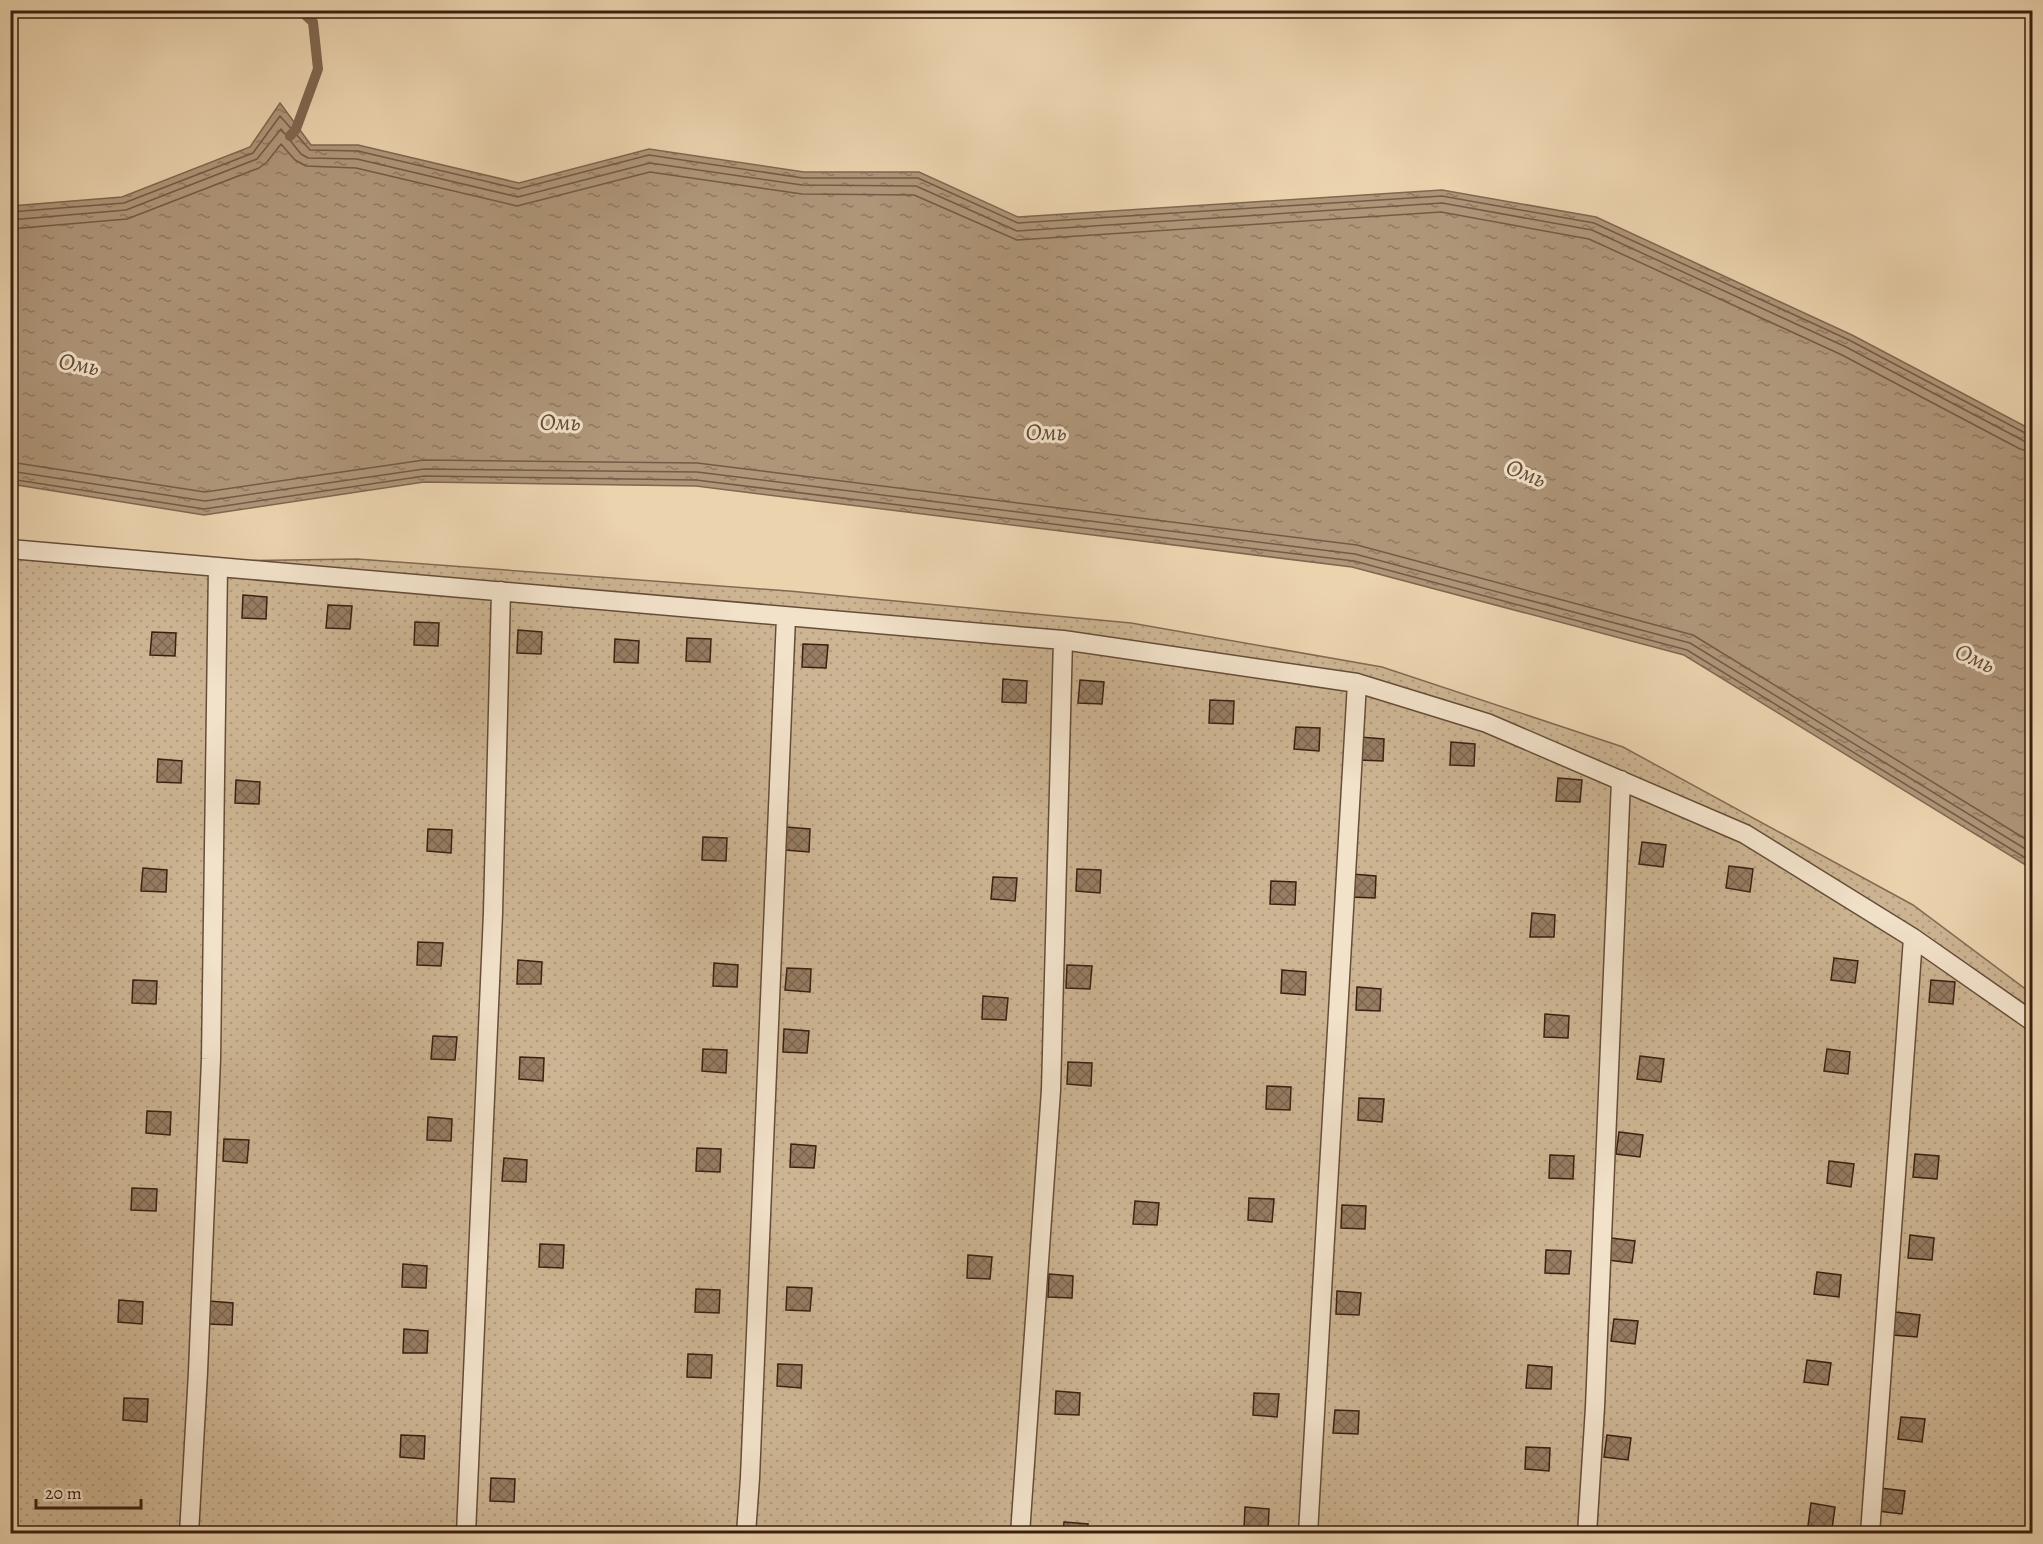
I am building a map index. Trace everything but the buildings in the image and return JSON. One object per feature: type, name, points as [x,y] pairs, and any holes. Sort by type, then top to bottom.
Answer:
[{"type":"lane","points":[[10,549],[1064,640],[1358,682],[1487,723],[1745,834],[1913,938],[2032,1021]]},
{"type":"lane","points":[[189,1533],[211,1059],[218,567]]},
{"type":"lane","points":[[466,1533],[493,913],[501,591]]},
{"type":"lane","points":[[746,1533],[786,617]]},
{"type":"lane","points":[[1020,1533],[1051,1090],[1064,640]]},
{"type":"lane","points":[[1308,1533],[1358,682]]},
{"type":"lane","points":[[1587,1533],[1600,1292],[1621,780]]},
{"type":"lane","points":[[1870,1533],[1913,938]]},
{"type":"shaded area","points":[[11,542],[219,561],[357,559],[789,591],[1131,623],[1382,667],[1623,747],[1913,905],[2032,994],[2032,1533],[11,1534]]},
{"type":"water","name":"Омь","points":[[280,103],[311,145],[358,145],[519,183],[649,149],[804,172],[919,172],[1018,217],[1442,190],[1596,217],[1852,335],[2032,430],[2032,869],[1684,655],[1352,567],[696,486],[424,482],[204,515],[11,484],[11,206],[122,197],[250,147]]},
{"type":"waterway","points":[[290,136],[296,129],[318,69],[313,22],[300,10]]}]
